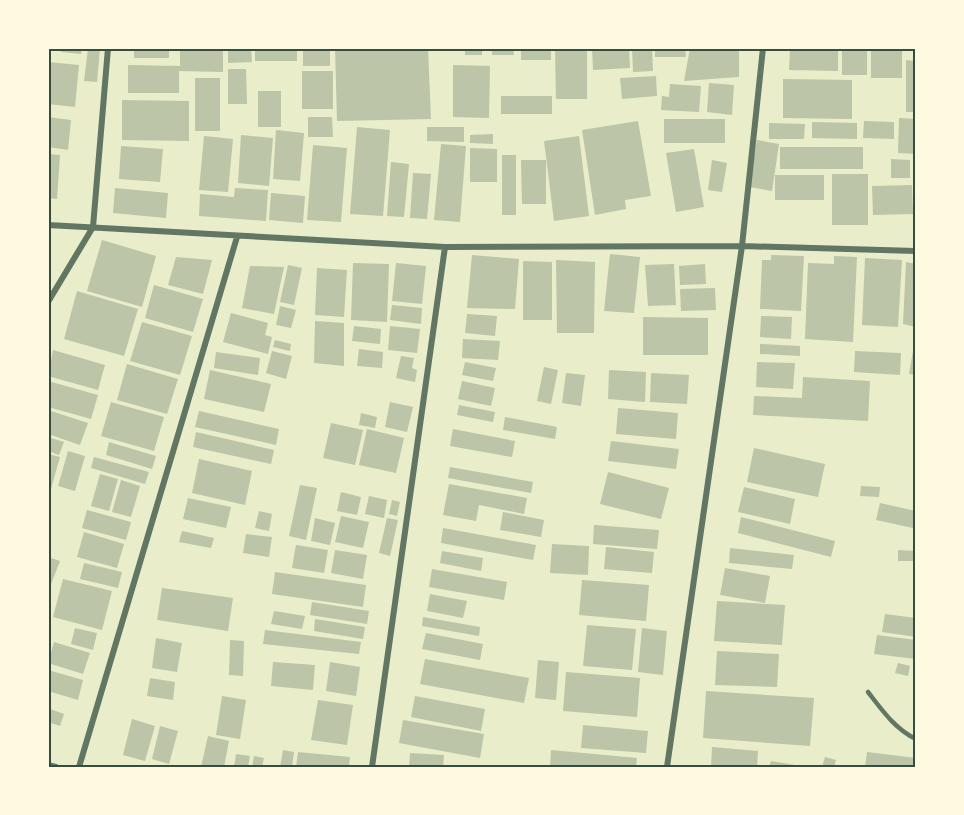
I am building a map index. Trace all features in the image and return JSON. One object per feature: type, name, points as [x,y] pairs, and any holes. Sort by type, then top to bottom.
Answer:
[{"type":"street","points":[[48,302],[93,227],[108,48]]},
{"type":"street","points":[[667,767],[742,246],[763,48]]},
{"type":"street","points":[[48,225],[445,247],[742,246],[916,251]]},
{"type":"street","points":[[79,767],[237,237]]},
{"type":"street","points":[[372,767],[445,247]]},
{"type":"street","points":[[48,765],[56,767]]},
{"type":"lane","points":[[868,692],[891,720],[906,734],[916,739]]},
{"type":"building","points":[[61,48],[82,48],[81,54],[61,52]]},
{"type":"building","points":[[88,48],[100,48],[97,82],[84,81]]},
{"type":"building","points":[[134,48],[169,48],[169,58],[134,58]]},
{"type":"building","points":[[180,48],[223,48],[223,72],[179,71],[179,93],[128,93],[128,65],[180,66]]},
{"type":"building","points":[[228,48],[251,48],[252,62],[228,63]]},
{"type":"building","points":[[255,48],[297,48],[297,61],[255,61]]},
{"type":"building","points":[[303,48],[330,48],[330,66],[303,66]]},
{"type":"building","points":[[335,48],[428,48],[431,119],[337,121]]},
{"type":"building","points":[[465,48],[482,48],[482,55],[465,55]]},
{"type":"building","points":[[492,48],[513,48],[514,55],[492,55]]},
{"type":"building","points":[[521,48],[551,48],[551,60],[521,60]]},
{"type":"building","points":[[555,48],[587,48],[587,99],[556,99]]},
{"type":"building","points":[[592,48],[629,48],[630,68],[593,70]]},
{"type":"building","points":[[632,48],[652,48],[653,71],[633,72]]},
{"type":"building","points":[[655,48],[685,48],[686,57],[655,57]]},
{"type":"building","points":[[690,48],[739,48],[739,77],[684,81]]},
{"type":"building","points":[[790,48],[838,48],[838,71],[789,70]]},
{"type":"building","points":[[842,48],[867,48],[867,75],[842,75]]},
{"type":"building","points":[[871,48],[902,48],[902,78],[871,78]]},
{"type":"building","points":[[906,60],[916,61],[916,112],[906,112]]},
{"type":"building","points":[[48,62],[79,65],[75,107],[48,104]]},
{"type":"building","points":[[453,65],[490,66],[489,118],[453,117]]},
{"type":"building","points":[[228,69],[246,69],[247,104],[228,104]]},
{"type":"building","points":[[302,71],[333,71],[333,109],[302,109]]},
{"type":"building","points":[[656,76],[657,96],[622,99],[620,78]]},
{"type":"building","points":[[195,78],[220,78],[220,131],[195,131]]},
{"type":"building","points":[[783,79],[852,80],[852,119],[783,118]]},
{"type":"building","points":[[709,83],[734,85],[732,115],[707,112]]},
{"type":"building","points":[[670,84],[701,86],[699,112],[661,110],[662,96],[669,97]]},
{"type":"building","points":[[258,91],[281,91],[281,127],[258,127]]},
{"type":"building","points":[[501,96],[552,96],[552,114],[501,114]]},
{"type":"building","points":[[122,100],[189,101],[189,141],[122,140]]},
{"type":"building","points":[[48,117],[71,120],[68,150],[48,147]]},
{"type":"building","points":[[308,117],[332,117],[333,137],[308,137]]},
{"type":"building","points":[[899,118],[916,119],[916,154],[898,153]]},
{"type":"building","points":[[664,119],[725,119],[725,143],[664,143]]},
{"type":"building","points":[[638,121],[651,196],[625,200],[626,209],[595,215],[582,130]]},
{"type":"building","points":[[864,121],[894,122],[894,139],[863,138]]},
{"type":"building","points":[[812,122],[857,123],[857,139],[812,138]]},
{"type":"building","points":[[769,123],[805,124],[804,139],[769,139]]},
{"type":"building","points":[[357,127],[390,130],[383,216],[350,214]]},
{"type":"building","points":[[427,127],[464,127],[464,142],[427,141]]},
{"type":"building","points":[[276,130],[304,133],[300,181],[273,179]]},
{"type":"building","points":[[493,134],[493,144],[470,143],[470,135]]},
{"type":"building","points":[[241,135],[273,138],[269,186],[238,183]]},
{"type":"building","points":[[204,136],[233,139],[228,192],[199,190]]},
{"type":"building","points":[[579,136],[589,216],[554,221],[544,141]]},
{"type":"building","points":[[757,140],[779,144],[772,191],[749,187]]},
{"type":"building","points":[[441,144],[466,146],[460,222],[434,220]]},
{"type":"building","points":[[313,145],[347,148],[341,222],[307,220]]},
{"type":"building","points":[[121,146],[163,149],[160,182],[119,179]]},
{"type":"building","points":[[780,147],[863,147],[863,169],[780,169]]},
{"type":"building","points":[[470,148],[497,149],[497,182],[470,182]]},
{"type":"building","points":[[694,149],[704,207],[676,212],[666,153]]},
{"type":"building","points":[[48,154],[60,155],[57,199],[48,198]]},
{"type":"building","points":[[502,155],[516,155],[516,215],[502,215]]},
{"type":"building","points":[[891,159],[910,160],[910,178],[891,178]]},
{"type":"building","points":[[521,160],[546,160],[546,204],[522,204]]},
{"type":"building","points":[[712,160],[727,163],[722,192],[708,190]]},
{"type":"building","points":[[391,162],[409,164],[404,217],[387,216]]},
{"type":"building","points":[[413,173],[431,174],[427,219],[410,218]]},
{"type":"building","points":[[832,174],[868,174],[868,225],[832,225]]},
{"type":"building","points":[[775,175],[824,175],[824,200],[775,200]]},
{"type":"building","points":[[912,185],[913,214],[873,215],[872,186]]},
{"type":"building","points":[[115,188],[168,193],[166,218],[113,213]]},
{"type":"building","points":[[235,188],[268,190],[266,221],[199,216],[200,194],[234,197]]},
{"type":"building","points":[[271,193],[305,196],[303,223],[269,220]]},
{"type":"building","points":[[102,240],[156,256],[142,307],[87,291]]},
{"type":"building","points":[[610,254],[640,257],[634,313],[604,311]]},
{"type":"building","points":[[472,255],[519,259],[515,309],[467,308]]},
{"type":"building","points":[[771,255],[804,256],[801,311],[760,309],[762,260],[771,260]]},
{"type":"building","points":[[834,256],[857,257],[853,342],[805,339],[808,263],[834,264]]},
{"type":"building","points":[[176,257],[212,260],[203,294],[168,285]]},
{"type":"building","points":[[865,258],[902,260],[898,327],[862,325]]},
{"type":"building","points":[[556,260],[595,262],[594,333],[557,333]]},
{"type":"building","points":[[523,261],[552,262],[552,320],[523,320]]},
{"type":"building","points":[[906,262],[916,264],[916,327],[903,324]]},
{"type":"building","points":[[353,263],[389,264],[387,322],[351,320]]},
{"type":"building","points":[[396,263],[426,266],[422,304],[392,301]]},
{"type":"building","points":[[674,264],[676,305],[648,306],[645,265]]},
{"type":"building","points":[[705,264],[706,284],[680,285],[679,266]]},
{"type":"building","points":[[288,265],[302,268],[294,305],[280,302]]},
{"type":"building","points":[[250,266],[284,267],[274,314],[242,308]]},
{"type":"building","points":[[317,268],[347,270],[344,317],[315,315]]},
{"type":"building","points":[[154,285],[203,299],[193,332],[145,318]]},
{"type":"building","points":[[715,288],[716,310],[681,311],[680,289]]},
{"type":"building","points":[[77,291],[138,309],[124,356],[64,339]]},
{"type":"building","points":[[392,305],[422,308],[421,324],[390,320]]},
{"type":"building","points":[[280,306],[296,310],[291,328],[276,325]]},
{"type":"building","points":[[231,313],[268,323],[265,335],[272,337],[268,354],[223,342]]},
{"type":"building","points":[[467,314],[497,316],[495,336],[465,333]]},
{"type":"building","points":[[761,316],[792,317],[791,339],[760,337]]},
{"type":"building","points":[[643,317],[708,318],[708,355],[643,355]]},
{"type":"building","points":[[315,321],[344,323],[344,366],[314,363]]},
{"type":"building","points":[[142,322],[192,336],[180,375],[130,361]]},
{"type":"building","points":[[354,326],[381,329],[380,344],[352,341]]},
{"type":"building","points":[[390,326],[420,329],[417,353],[388,350]]},
{"type":"building","points":[[463,339],[500,341],[498,360],[462,358]]},
{"type":"building","points":[[275,340],[291,344],[290,351],[273,347]]},
{"type":"building","points":[[760,344],[800,346],[800,356],[760,354]]},
{"type":"building","points":[[359,349],[383,352],[382,368],[357,366]]},
{"type":"building","points":[[53,350],[105,365],[98,390],[48,376]]},
{"type":"building","points":[[272,351],[292,356],[286,379],[266,373]]},
{"type":"building","points":[[855,351],[901,353],[900,375],[854,372]]},
{"type":"building","points":[[913,351],[916,351],[916,375],[909,374]]},
{"type":"building","points":[[216,352],[260,358],[258,375],[214,368]]},
{"type":"building","points":[[401,356],[414,358],[412,368],[417,370],[415,382],[396,378]]},
{"type":"building","points":[[465,362],[496,368],[493,381],[462,375]]},
{"type":"building","points":[[757,362],[795,363],[793,389],[756,387]]},
{"type":"building","points":[[127,364],[178,379],[167,414],[117,400]]},
{"type":"building","points":[[544,367],[558,370],[551,404],[537,401]]},
{"type":"building","points":[[210,370],[271,384],[264,412],[204,399]]},
{"type":"building","points":[[609,370],[646,372],[645,402],[608,399]]},
{"type":"building","points":[[566,373],[585,375],[581,406],[562,403]]},
{"type":"building","points":[[651,373],[689,375],[687,404],[650,402]]},
{"type":"building","points":[[803,377],[870,381],[868,421],[753,415],[754,396],[802,398]]},
{"type":"building","points":[[48,381],[98,395],[91,419],[48,407]]},
{"type":"building","points":[[462,381],[495,388],[491,406],[458,399]]},
{"type":"building","points":[[111,402],[164,417],[154,451],[101,436]]},
{"type":"building","points":[[390,402],[413,407],[407,432],[385,427]]},
{"type":"building","points":[[459,405],[495,412],[493,422],[457,415]]},
{"type":"building","points":[[618,408],[678,413],[676,439],[616,434]]},
{"type":"building","points":[[48,410],[88,423],[80,445],[48,434]]},
{"type":"building","points":[[199,411],[279,429],[276,445],[195,427]]},
{"type":"building","points":[[361,413],[377,417],[375,428],[359,425]]},
{"type":"building","points":[[505,417],[557,427],[555,439],[503,430]]},
{"type":"building","points":[[331,423],[363,430],[355,465],[323,458]]},
{"type":"building","points":[[367,429],[404,438],[396,473],[359,465]]},
{"type":"building","points":[[453,429],[515,441],[512,457],[450,446]]},
{"type":"building","points":[[196,432],[274,450],[271,464],[193,447]]},
{"type":"building","points":[[48,437],[64,442],[59,455],[48,451]]},
{"type":"building","points":[[611,441],[679,449],[676,469],[608,461]]},
{"type":"building","points":[[109,442],[156,456],[152,469],[106,455]]},
{"type":"building","points":[[754,448],[825,464],[818,497],[747,482]]},
{"type":"building","points":[[68,451],[85,456],[75,491],[58,486]]},
{"type":"building","points":[[48,454],[60,457],[49,496],[48,495]]},
{"type":"building","points":[[94,457],[149,472],[145,484],[91,468]]},
{"type":"building","points":[[199,459],[252,471],[245,505],[192,493]]},
{"type":"building","points":[[450,467],[533,482],[531,493],[448,478]]},
{"type":"building","points":[[608,472],[669,488],[661,519],[600,504]]},
{"type":"building","points":[[100,474],[118,479],[109,511],[91,506]]},
{"type":"building","points":[[121,480],[140,486],[131,517],[112,512]]},
{"type":"building","points":[[449,484],[527,498],[524,514],[479,505],[476,521],[443,515]]},
{"type":"building","points":[[300,485],[317,488],[306,540],[289,536]]},
{"type":"building","points":[[861,486],[880,487],[879,497],[860,496]]},
{"type":"building","points":[[744,487],[795,499],[790,524],[738,512]]},
{"type":"building","points":[[341,492],[361,497],[357,515],[337,511]]},
{"type":"building","points":[[369,496],[387,500],[384,518],[365,514]]},
{"type":"building","points":[[188,498],[231,507],[226,528],[183,519]]},
{"type":"building","points":[[392,500],[400,502],[397,516],[389,514]]},
{"type":"building","points":[[880,503],[916,511],[913,528],[876,520]]},
{"type":"building","points":[[87,510],[131,522],[126,540],[82,528]]},
{"type":"building","points":[[259,511],[272,514],[269,531],[255,528]]},
{"type":"building","points":[[503,512],[544,520],[541,537],[500,530]]},
{"type":"building","points":[[341,516],[369,522],[363,548],[335,542]]},
{"type":"building","points":[[741,517],[835,541],[831,557],[738,533]]},
{"type":"building","points":[[315,518],[335,523],[330,545],[311,541]]},
{"type":"building","points":[[387,518],[398,520],[390,556],[379,553]]},
{"type":"building","points":[[594,525],[659,530],[657,549],[593,544]]},
{"type":"building","points":[[443,528],[536,545],[533,560],[441,543]]},
{"type":"building","points":[[182,531],[214,538],[211,548],[179,542]]},
{"type":"building","points":[[84,532],[124,544],[117,568],[77,557]]},
{"type":"building","points":[[246,534],[272,537],[269,557],[243,553]]},
{"type":"building","points":[[552,544],[589,546],[588,575],[550,573]]},
{"type":"building","points":[[296,545],[328,550],[324,573],[292,568]]},
{"type":"building","points":[[606,547],[654,552],[652,573],[604,569]]},
{"type":"building","points":[[730,548],[794,555],[792,569],[729,563]]},
{"type":"building","points":[[335,550],[367,555],[363,579],[331,573]]},
{"type":"building","points":[[898,550],[916,551],[915,561],[898,561]]},
{"type":"building","points":[[442,551],[483,558],[481,571],[440,563]]},
{"type":"building","points":[[48,557],[60,561],[48,592]]},
{"type":"building","points":[[84,563],[122,572],[118,588],[80,579]]},
{"type":"building","points":[[725,568],[770,576],[765,603],[720,595]]},
{"type":"building","points":[[432,569],[507,582],[504,600],[429,587]]},
{"type":"building","points":[[275,572],[366,585],[363,607],[272,594]]},
{"type":"building","points":[[63,579],[112,591],[102,630],[53,617]]},
{"type":"building","points":[[582,580],[649,585],[646,621],[579,615]]},
{"type":"building","points":[[162,588],[233,598],[228,631],[157,620]]},
{"type":"building","points":[[430,594],[467,601],[463,618],[427,611]]},
{"type":"building","points":[[717,601],[785,605],[782,645],[714,641]]},
{"type":"building","points":[[312,602],[369,611],[367,624],[310,615]]},
{"type":"building","points":[[274,611],[305,616],[302,629],[271,624]]},
{"type":"building","points":[[885,614],[916,618],[916,637],[882,632]]},
{"type":"building","points":[[423,617],[480,627],[479,636],[422,626]]},
{"type":"building","points":[[315,619],[365,627],[363,639],[314,631]]},
{"type":"building","points":[[587,625],[636,629],[632,670],[583,666]]},
{"type":"building","points":[[75,628],[97,633],[93,650],[71,644]]},
{"type":"building","points":[[642,628],[667,631],[663,675],[638,672]]},
{"type":"building","points":[[265,630],[361,642],[359,654],[263,644]]},
{"type":"building","points":[[426,633],[483,644],[480,660],[422,649]]},
{"type":"building","points":[[877,635],[916,640],[916,659],[874,654]]},
{"type":"building","points":[[156,638],[182,643],[177,672],[152,668]]},
{"type":"building","points":[[230,640],[244,641],[243,676],[229,675]]},
{"type":"building","points":[[54,642],[90,653],[83,674],[48,663]]},
{"type":"building","points":[[717,651],[779,654],[777,687],[715,685]]},
{"type":"building","points":[[425,659],[529,678],[524,703],[420,684]]},
{"type":"building","points":[[538,660],[559,662],[556,700],[535,698]]},
{"type":"building","points":[[273,662],[315,665],[313,690],[271,686]]},
{"type":"building","points":[[330,662],[360,667],[356,696],[326,691]]},
{"type":"building","points":[[898,663],[910,666],[908,676],[895,673]]},
{"type":"building","points":[[48,670],[83,680],[78,700],[48,691]]},
{"type":"building","points":[[566,672],[640,678],[637,717],[563,711]]},
{"type":"building","points":[[150,678],[175,682],[173,700],[147,696]]},
{"type":"building","points":[[706,691],[814,698],[810,746],[703,738]]},
{"type":"building","points":[[222,696],[246,700],[240,739],[216,735]]},
{"type":"building","points":[[415,696],[485,709],[481,731],[411,717]]},
{"type":"building","points":[[318,700],[353,705],[347,745],[311,740]]},
{"type":"building","points":[[50,709],[64,714],[60,726],[48,722]]},
{"type":"building","points":[[132,719],[155,726],[145,761],[123,755]]},
{"type":"building","points":[[403,720],[484,734],[480,758],[399,743]]},
{"type":"building","points":[[583,725],[648,731],[646,753],[581,748]]},
{"type":"building","points":[[160,726],[178,731],[169,764],[152,759]]},
{"type":"building","points":[[208,736],[229,741],[224,767],[201,767]]},
{"type":"building","points":[[712,747],[758,751],[757,767],[711,767]]},
{"type":"building","points":[[283,750],[294,752],[292,767],[280,767]]},
{"type":"building","points":[[551,750],[637,758],[636,767],[550,767]]},
{"type":"building","points":[[298,752],[350,757],[349,767],[296,767]]},
{"type":"building","points":[[867,752],[916,758],[916,767],[865,767]]},
{"type":"building","points":[[410,753],[444,755],[443,767],[409,767]]},
{"type":"building","points":[[236,754],[250,756],[248,767],[234,767]]},
{"type":"building","points":[[254,756],[264,758],[262,767],[252,767]]},
{"type":"building","points":[[825,757],[836,760],[834,767],[822,767]]},
{"type":"building","points":[[771,761],[801,766],[801,767],[769,767]]}]
